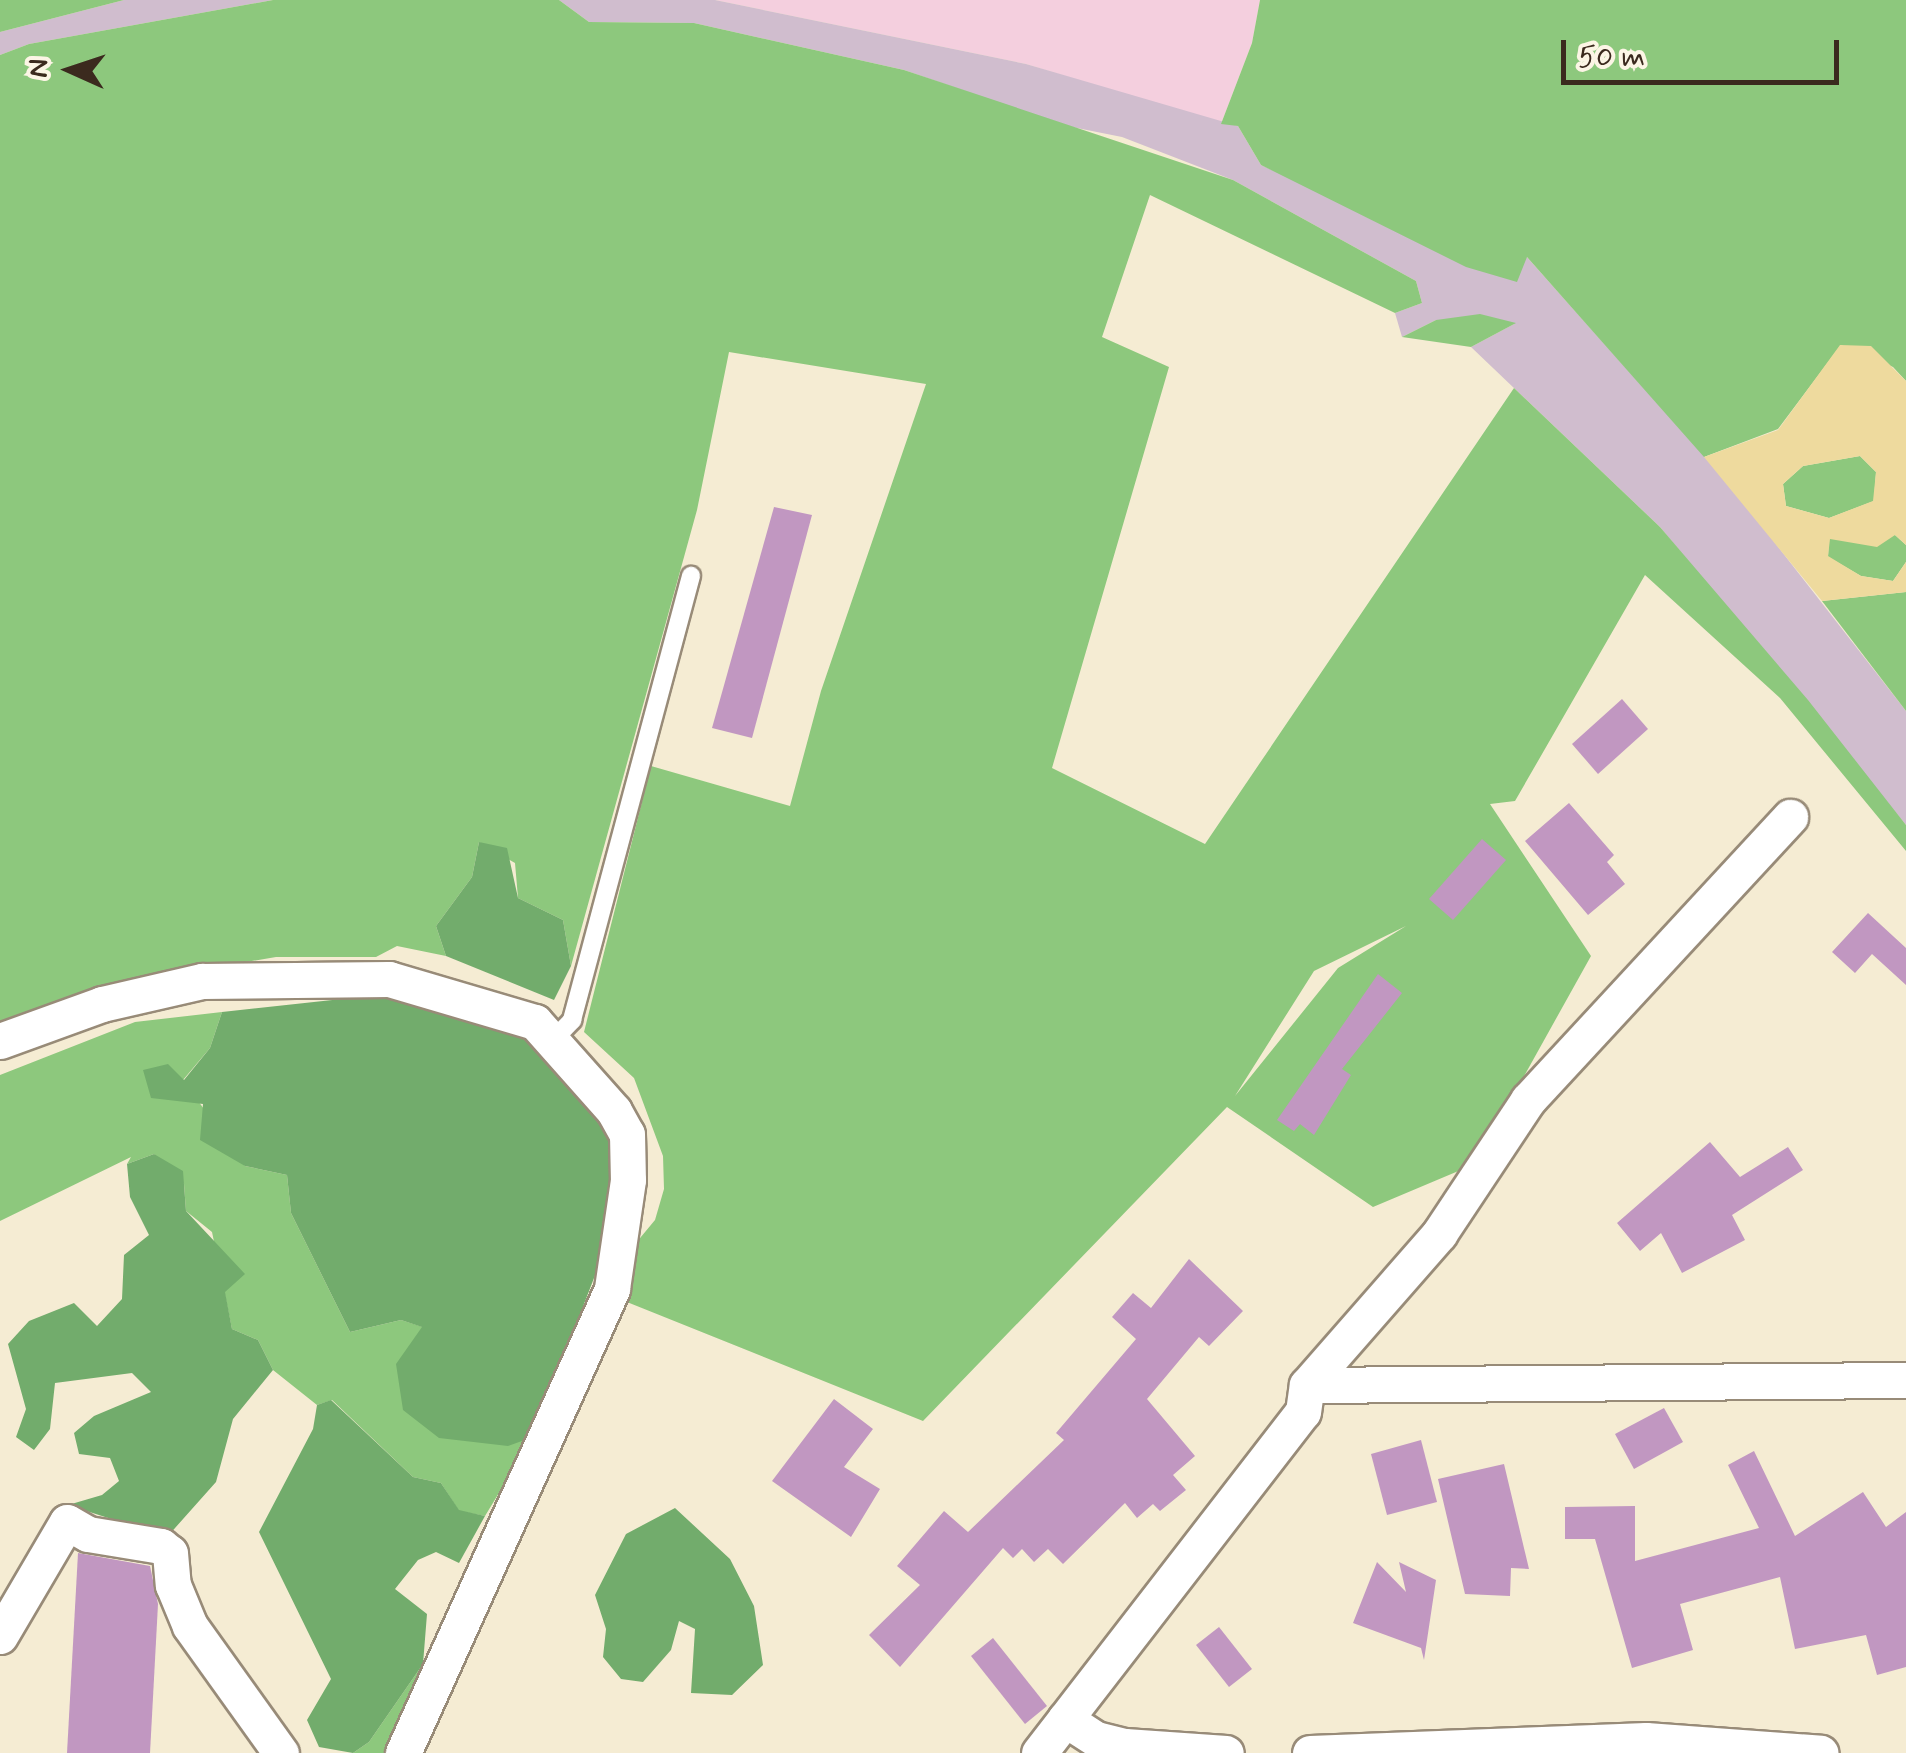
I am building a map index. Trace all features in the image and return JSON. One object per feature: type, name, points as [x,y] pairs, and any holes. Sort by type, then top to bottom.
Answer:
[{"type":"street","points":[[1039,1753],[1303,1412],[1307,1385],[1439,1234],[1528,1100],[1790,816]]},
{"type":"street","points":[[0,1041],[102,1004],[202,980],[280,975],[389,979],[535,1022],[595,1082],[627,1134],[625,1207],[612,1289],[403,1753]]},
{"type":"street","points":[[1307,1385],[1906,1380]]},
{"type":"street","points":[[0,1636],[67,1522],[88,1534],[161,1546],[170,1553],[173,1585],[190,1626],[282,1753]]},
{"type":"street","points":[[1065,1719],[1096,1739],[1125,1746],[1226,1753]]},
{"type":"street","points":[[1310,1753],[1646,1740],[1821,1753]]},
{"type":"lane","points":[[553,1040],[572,1020],[691,576]]},
{"type":"shaded area","points":[[124,0],[273,0],[29,44],[0,55],[0,32]]},
{"type":"shaded area","points":[[559,0],[715,0],[1026,64],[1238,126],[1261,165],[1339,200],[1526,256],[1730,485],[1906,711],[1906,825],[1660,527],[1471,347],[1514,324],[1436,320],[1402,337],[1395,313],[1422,303],[1416,281],[1233,180],[1122,137],[1067,126],[904,70],[694,23],[589,22]]},
{"type":"shaded area","points":[[715,0],[1260,0],[1252,43],[1221,124],[1026,64]]},
{"type":"green space","points":[[0,0],[124,0],[0,32]]},
{"type":"green space","points":[[273,0],[559,0],[589,22],[694,23],[904,70],[1233,180],[1416,281],[1422,303],[1395,313],[1150,195],[1102,337],[1169,367],[1052,768],[1205,844],[1514,388],[1660,527],[1808,700],[1906,825],[1906,851],[1780,698],[1645,575],[1515,801],[1490,804],[1591,956],[1475,1164],[1373,1207],[1227,1107],[923,1421],[597,1290],[655,1220],[664,1189],[663,1156],[634,1078],[584,1032],[651,766],[790,806],[821,691],[926,384],[729,352],[697,510],[571,966],[563,920],[518,898],[515,863],[479,842],[472,877],[436,926],[446,956],[397,946],[376,957],[276,957],[156,977],[0,1035],[0,55],[29,44]],"holes":[[[1406,926],[1338,968],[1235,1096],[1314,971]]]},
{"type":"green space","points":[[1260,0],[1906,0],[1906,381],[1893,367],[1841,345],[1778,429],[1704,457],[1527,257],[1517,282],[1466,267],[1261,165],[1238,126],[1221,124],[1252,43]]},
{"type":"green space","points":[[1480,314],[1516,323],[1471,347],[1402,337],[1436,320]]},
{"type":"green space","points":[[1860,456],[1876,472],[1874,501],[1829,518],[1786,506],[1783,484],[1803,466]]},
{"type":"green space","points":[[1895,535],[1906,545],[1906,562],[1893,581],[1861,576],[1828,557],[1829,539]]},
{"type":"green space","points":[[1906,592],[1906,711],[1822,601]]},
{"type":"green space","points":[[479,842],[507,848],[518,898],[563,920],[571,966],[554,1000],[446,956],[436,926],[472,877]]},
{"type":"green space","points":[[406,992],[547,1043],[595,1094],[623,1157],[599,1265],[533,1437],[508,1446],[439,1438],[403,1410],[396,1364],[422,1327],[401,1320],[350,1332],[291,1213],[287,1175],[245,1166],[200,1140],[203,1104],[151,1098],[143,1070],[168,1064],[184,1080],[210,1048],[222,1012]]},
{"type":"green space","points":[[222,1012],[210,1048],[183,1080],[245,1166],[287,1175],[291,1213],[350,1332],[401,1320],[423,1327],[533,1437],[485,1516],[459,1511],[441,1483],[413,1477],[332,1400],[317,1405],[273,1370],[258,1340],[232,1329],[212,1232],[186,1211],[184,1184],[154,1154],[127,1164],[131,1157],[0,1221],[0,1075],[135,1022]]},
{"type":"green space","points":[[154,1154],[183,1171],[186,1211],[245,1274],[225,1292],[232,1329],[258,1340],[273,1370],[233,1419],[216,1482],[167,1537],[68,1505],[102,1495],[119,1481],[110,1458],[79,1454],[74,1433],[94,1416],[151,1392],[132,1373],[55,1383],[50,1429],[34,1450],[16,1437],[26,1409],[8,1344],[29,1321],[74,1303],[97,1326],[122,1299],[124,1255],[149,1235],[130,1197],[127,1164]]},
{"type":"green space","points":[[331,1400],[413,1477],[441,1483],[459,1510],[485,1516],[459,1563],[436,1552],[418,1560],[395,1589],[427,1614],[423,1664],[369,1742],[353,1753],[319,1747],[307,1720],[331,1679],[259,1532],[313,1429],[317,1405]]},
{"type":"green space","points":[[675,1508],[730,1559],[754,1606],[763,1665],[732,1695],[691,1693],[695,1629],[679,1621],[671,1650],[643,1682],[621,1679],[603,1657],[606,1629],[595,1595],[626,1534]]},
{"type":"green space","points":[[423,1664],[392,1753],[353,1753],[369,1742]]},
{"type":"sand","points":[[1840,345],[1871,346],[1906,381],[1906,545],[1895,535],[1877,547],[1830,539],[1828,556],[1861,576],[1893,581],[1906,562],[1906,592],[1822,601],[1704,457],[1778,430]],"holes":[[[1860,456],[1876,472],[1873,501],[1829,518],[1786,506],[1783,484],[1803,466]]]},
{"type":"building","points":[[774,507],[812,515],[752,738],[712,728]]},
{"type":"building","points":[[1622,699],[1648,729],[1598,774],[1572,744]]},
{"type":"building","points":[[1569,803],[1614,855],[1607,862],[1625,884],[1588,915],[1525,841]]},
{"type":"building","points":[[1482,839],[1506,860],[1453,920],[1429,899]]},
{"type":"building","points":[[1868,913],[1906,948],[1906,985],[1872,954],[1855,973],[1832,952]]},
{"type":"building","points":[[1378,974],[1402,993],[1342,1069],[1351,1075],[1314,1135],[1300,1124],[1294,1131],[1277,1120]]},
{"type":"building","points":[[1710,1142],[1740,1177],[1788,1147],[1803,1170],[1732,1215],[1745,1240],[1682,1273],[1661,1233],[1640,1251],[1617,1223]]},
{"type":"building","points":[[1189,1259],[1243,1311],[1209,1346],[1199,1337],[1147,1399],[1195,1456],[1173,1475],[1186,1490],[1160,1511],[1153,1504],[1137,1518],[1125,1503],[1063,1564],[1048,1549],[1034,1562],[1022,1549],[1013,1558],[1003,1548],[900,1667],[869,1635],[920,1585],[897,1566],[944,1511],[968,1532],[1064,1440],[1056,1433],[1136,1339],[1112,1317],[1133,1293],[1151,1308]]},
{"type":"building","points":[[834,1399],[873,1429],[844,1467],[880,1489],[851,1537],[772,1481]]},
{"type":"building","points":[[1664,1408],[1683,1442],[1634,1469],[1615,1434]]},
{"type":"building","points":[[1421,1440],[1437,1502],[1387,1515],[1371,1454]]},
{"type":"building","points":[[1754,1451],[1795,1536],[1863,1492],[1886,1527],[1906,1512],[1906,1667],[1877,1675],[1866,1635],[1795,1649],[1780,1577],[1680,1604],[1693,1650],[1632,1668],[1595,1539],[1565,1539],[1565,1507],[1635,1506],[1635,1561],[1759,1528],[1728,1465]]},
{"type":"building","points":[[1504,1464],[1529,1569],[1511,1568],[1510,1596],[1465,1594],[1438,1479]]},
{"type":"building","points":[[78,1553],[150,1566],[158,1604],[150,1753],[67,1753]]},
{"type":"building","points":[[1377,1562],[1406,1592],[1399,1562],[1436,1580],[1424,1660],[1421,1648],[1353,1623]]},
{"type":"building","points":[[1219,1627],[1252,1669],[1229,1687],[1196,1645]]},
{"type":"building","points":[[993,1638],[1047,1706],[1025,1724],[971,1656]]}]
